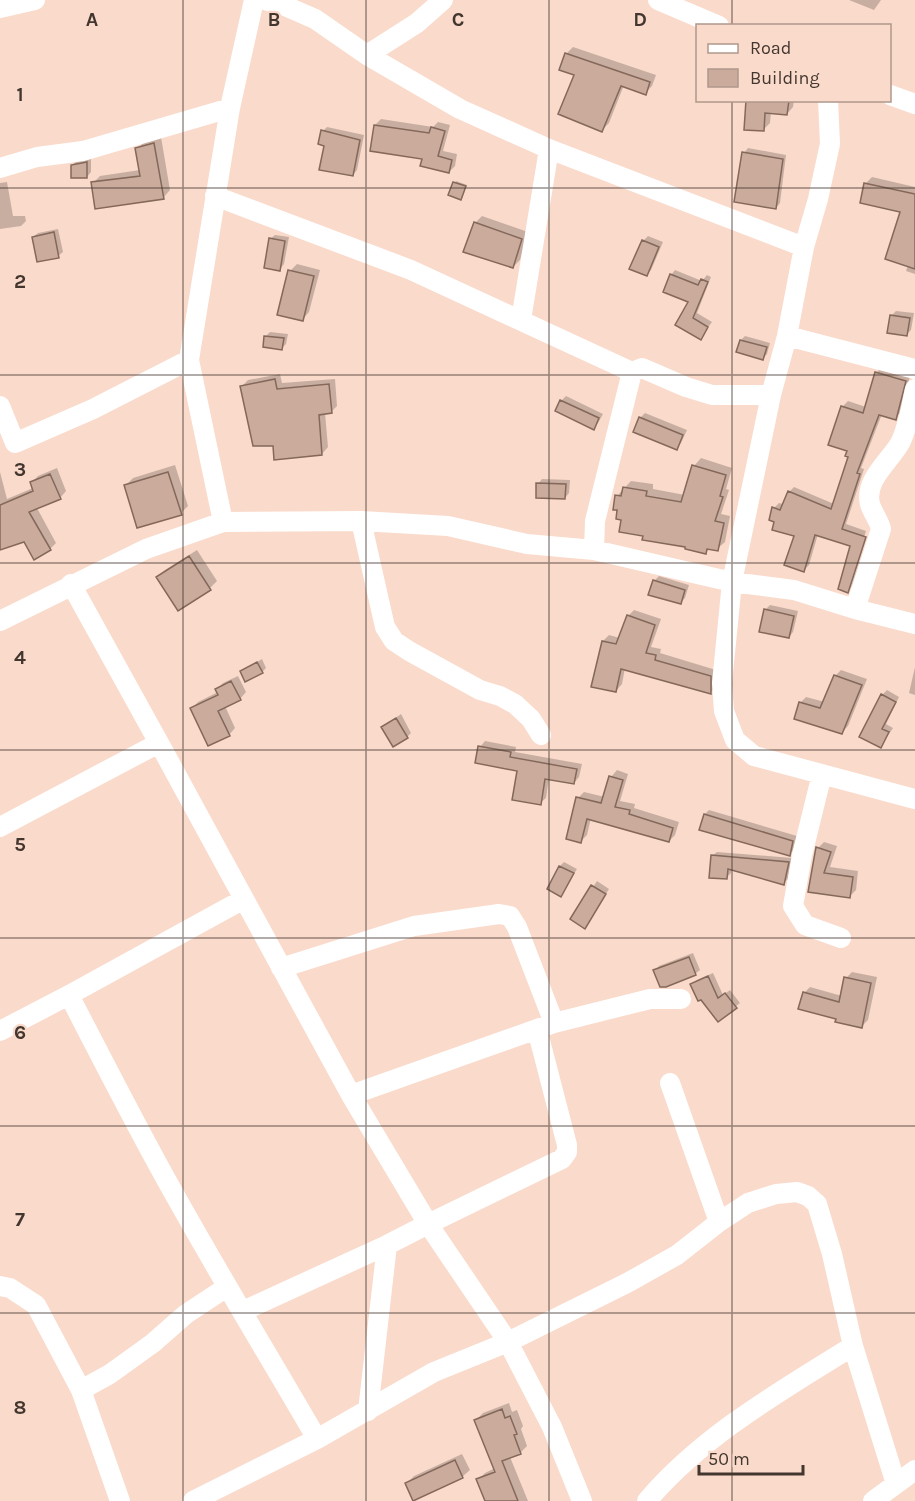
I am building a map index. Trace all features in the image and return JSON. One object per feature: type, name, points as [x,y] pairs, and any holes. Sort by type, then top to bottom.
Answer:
[{"type":"street","points":[[0,8],[35,0]]},
{"type":"street","points":[[223,522],[189,360],[215,196],[254,0]]},
{"type":"street","points":[[265,0],[315,19],[367,55],[460,109],[549,149],[804,247]]},
{"type":"street","points":[[367,55],[417,23],[443,0]]},
{"type":"street","points":[[658,0],[714,24]]},
{"type":"street","points":[[891,95],[915,104]]},
{"type":"street","points":[[828,102],[830,144],[818,199],[804,247],[788,336],[771,395],[732,582],[722,684],[724,711],[735,740],[754,756],[915,799]]},
{"type":"street","points":[[0,168],[38,157],[83,151],[231,108]]},
{"type":"street","points":[[521,320],[549,149]]},
{"type":"street","points":[[215,196],[411,270],[632,372],[642,368],[686,387],[712,395],[771,395]]},
{"type":"street","points":[[788,336],[915,369]]},
{"type":"street","points":[[0,406],[8,446],[93,409],[189,360]]},
{"type":"street","points":[[594,550],[595,521],[632,372]]},
{"type":"street","points":[[855,609],[881,529],[870,504],[871,488],[878,472],[901,442],[915,389]]},
{"type":"street","points":[[361,521],[384,627],[394,641],[480,690],[500,696],[515,704],[531,719],[541,735]]},
{"type":"street","points":[[0,621],[146,549],[223,522],[361,521],[448,526],[527,544],[594,550],[732,582],[794,590],[915,624]]},
{"type":"street","points":[[71,584],[351,1095],[428,1224],[508,1342],[552,1427],[582,1501]]},
{"type":"street","points":[[0,826],[159,743]]},
{"type":"street","points":[[822,774],[802,855],[793,906],[806,925],[841,938]]},
{"type":"street","points":[[0,1031],[244,899]]},
{"type":"street","points":[[243,1311],[387,1245],[562,1159],[567,1152],[545,1026],[517,927],[510,916],[499,914],[414,926],[281,968]]},
{"type":"street","points":[[69,995],[157,1162],[227,1287],[317,1439]]},
{"type":"street","points":[[351,1095],[545,1026],[651,999],[681,999]]},
{"type":"street","points":[[670,1083],[719,1222]]},
{"type":"street","points":[[193,1501],[317,1439],[434,1372],[508,1342],[627,1282],[667,1260],[748,1203],[776,1194],[797,1192],[808,1196],[817,1204],[832,1254],[854,1346],[896,1484]]},
{"type":"street","points":[[368,1411],[387,1245]]},
{"type":"street","points":[[0,1286],[10,1288],[36,1305],[81,1390],[120,1501]]},
{"type":"street","points":[[81,1390],[127,1362],[186,1314],[227,1287]]},
{"type":"street","points":[[647,1501],[666,1479],[753,1409],[854,1346]]},
{"type":"street","points":[[873,1501],[915,1470]]},
{"type":"building","points":[[565,53],[650,82],[646,95],[621,86],[602,132],[558,114],[574,75],[559,70]]},
{"type":"building","points":[[746,102],[789,102],[787,115],[765,113],[764,131],[744,130]]},
{"type":"building","points":[[374,125],[429,133],[431,127],[445,131],[438,156],[452,160],[449,173],[420,166],[422,159],[370,151]]},
{"type":"building","points":[[321,130],[360,140],[353,176],[319,170],[324,146],[318,144]]},
{"type":"building","points":[[154,143],[164,199],[95,209],[91,182],[140,176],[135,148]]},
{"type":"building","points":[[742,152],[783,159],[776,209],[734,202]]},
{"type":"building","points":[[87,162],[87,178],[71,178],[71,165]]},
{"type":"building","points":[[453,182],[466,186],[461,200],[448,195]]},
{"type":"building","points":[[864,183],[915,194],[915,269],[885,259],[900,212],[860,203]]},
{"type":"building","points":[[474,222],[522,239],[513,268],[463,252]]},
{"type":"building","points":[[54,232],[59,258],[37,262],[32,237]]},
{"type":"building","points":[[269,238],[285,241],[280,271],[264,268]]},
{"type":"building","points":[[642,240],[659,247],[647,276],[629,269]]},
{"type":"building","points":[[288,270],[314,276],[303,321],[277,315]]},
{"type":"building","points":[[670,274],[698,285],[701,279],[708,282],[693,318],[708,327],[701,340],[675,325],[688,302],[663,292]]},
{"type":"building","points":[[890,315],[910,318],[907,336],[887,333]]},
{"type":"building","points":[[264,336],[284,338],[282,350],[263,347]]},
{"type":"building","points":[[740,340],[767,347],[763,360],[736,352]]},
{"type":"building","points":[[875,372],[906,381],[896,420],[879,415],[857,473],[860,474],[842,529],[866,537],[848,593],[838,589],[850,546],[815,535],[804,572],[784,565],[794,536],[772,530],[774,522],[769,520],[772,507],[780,510],[788,491],[831,509],[848,457],[845,456],[847,451],[828,445],[841,406],[863,413]]},
{"type":"building","points":[[275,379],[277,389],[329,384],[332,413],[319,415],[322,455],[274,460],[273,446],[253,446],[240,386]]},
{"type":"building","points":[[560,400],[599,418],[594,430],[555,411]]},
{"type":"building","points":[[639,417],[683,435],[677,450],[633,432]]},
{"type":"building","points":[[692,465],[726,475],[720,496],[723,497],[715,521],[724,523],[718,551],[707,549],[706,554],[685,549],[685,547],[642,540],[643,536],[619,532],[621,520],[616,519],[617,510],[613,510],[615,495],[621,496],[623,487],[647,491],[646,496],[681,502]]},
{"type":"building","points":[[168,472],[182,515],[137,528],[124,485]]},
{"type":"building","points":[[50,474],[61,499],[29,512],[51,550],[34,560],[24,542],[0,550],[0,505],[33,491],[30,482]]},
{"type":"building","points":[[536,483],[566,484],[565,499],[536,498]]},
{"type":"building","points":[[189,556],[211,590],[178,611],[156,577]]},
{"type":"building","points":[[653,580],[685,590],[681,604],[648,595]]},
{"type":"building","points":[[764,609],[794,616],[789,638],[759,632]]},
{"type":"building","points":[[627,615],[655,625],[646,653],[656,655],[655,660],[711,676],[711,694],[621,669],[616,692],[591,687],[602,641],[616,644]]},
{"type":"building","points":[[257,662],[263,673],[245,682],[240,671]]},
{"type":"building","points":[[834,675],[862,685],[842,734],[794,719],[799,702],[820,708]]},
{"type":"building","points":[[231,681],[241,700],[218,711],[230,736],[208,746],[190,708],[218,695],[215,689]]},
{"type":"building","points":[[881,694],[896,702],[882,729],[889,732],[881,748],[859,737]]},
{"type":"building","points":[[396,718],[408,738],[393,747],[381,727]]},
{"type":"building","points":[[478,746],[511,752],[510,757],[577,769],[574,784],[545,779],[541,805],[512,800],[517,771],[475,763]]},
{"type":"building","points":[[609,776],[623,780],[615,807],[630,810],[629,814],[673,828],[669,842],[587,819],[581,843],[566,839],[576,797],[601,803]]},
{"type":"building","points":[[704,814],[793,841],[790,856],[699,830]]},
{"type":"building","points":[[816,847],[831,852],[824,873],[853,877],[850,898],[808,892]]},
{"type":"building","points":[[711,855],[789,862],[784,885],[728,869],[727,879],[709,878]]},
{"type":"building","points":[[559,866],[574,873],[561,897],[547,889]]},
{"type":"building","points":[[591,885],[606,894],[585,929],[570,919]]},
{"type":"building","points":[[689,957],[696,975],[666,987],[660,987],[653,970]]},
{"type":"building","points":[[708,976],[718,998],[725,993],[737,1008],[718,1022],[701,1000],[698,1001],[690,984]]},
{"type":"building","points":[[844,977],[871,983],[862,1028],[835,1022],[836,1019],[798,1009],[803,992],[839,1002]]},
{"type":"building","points":[[502,1409],[505,1418],[510,1416],[521,1454],[502,1461],[518,1501],[485,1501],[476,1479],[495,1472],[474,1420]]},
{"type":"building","points":[[455,1460],[463,1478],[413,1501],[405,1483]]}]
